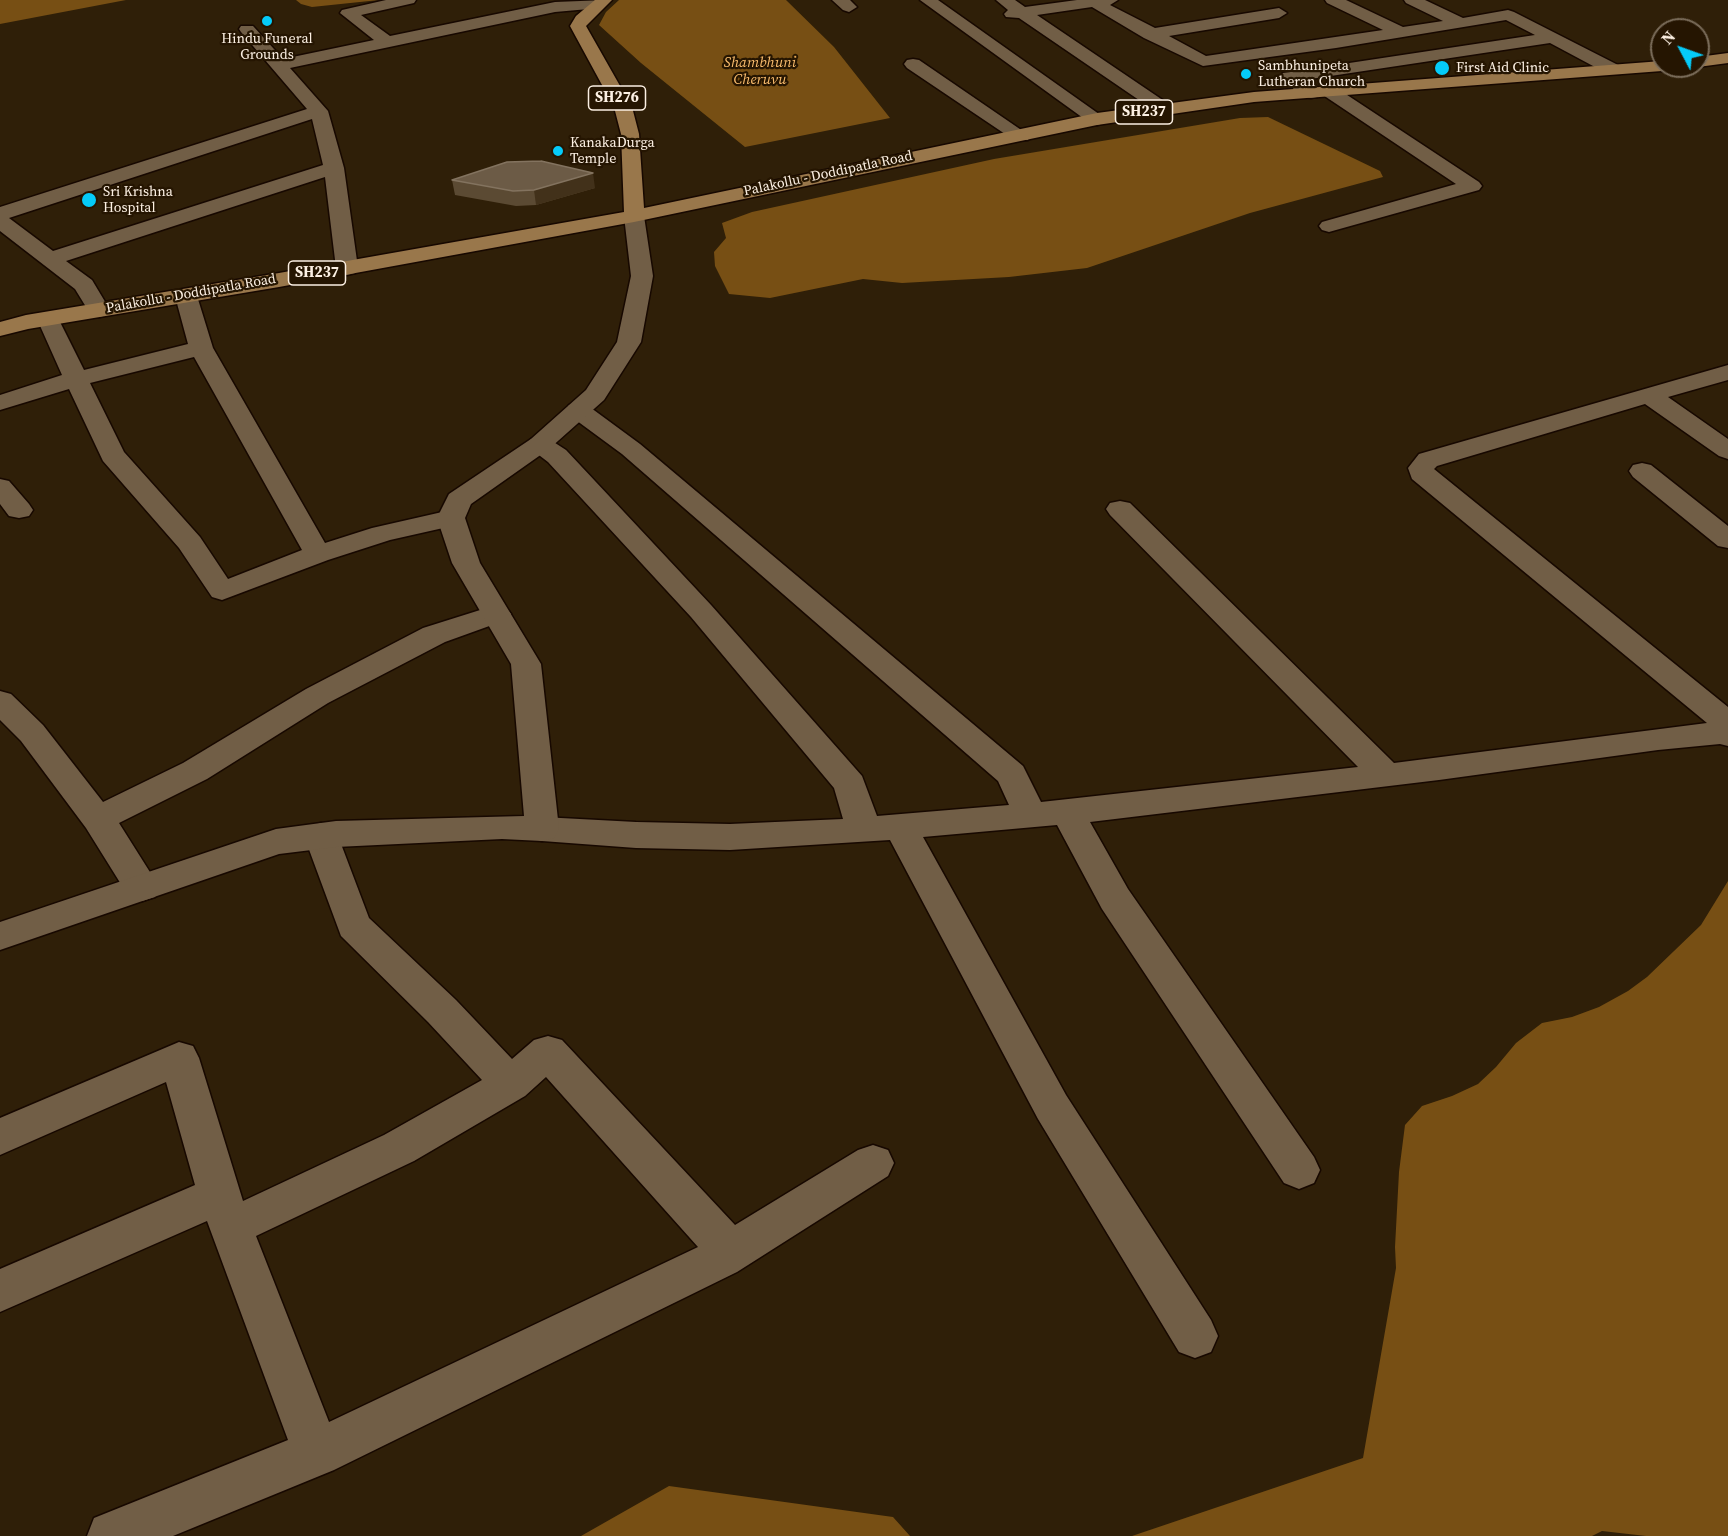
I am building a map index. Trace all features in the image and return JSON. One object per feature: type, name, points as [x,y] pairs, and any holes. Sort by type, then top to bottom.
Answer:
[{"type":"main road","name":"SH276","points":[[602,2],[582,19],[578,26],[623,107],[630,134],[634,216]]},
{"type":"main road","points":[[1710,61],[1726,60]]},
{"type":"main road","name":"Palakollu - Doddipatla Road","points":[[0,329],[48,318],[186,296],[634,216],[899,158],[1021,136],[1097,119],[1164,109],[1320,92],[1650,67]]},
{"type":"street","points":[[387,42],[348,13],[408,0]]},
{"type":"street","points":[[928,0],[1097,119]]},
{"type":"street","points":[[1150,34],[1284,16],[1252,0]]},
{"type":"street","points":[[1333,0],[1400,32]]},
{"type":"street","points":[[1412,0],[1459,22]]},
{"type":"street","points":[[1024,13],[1098,1],[1197,60],[1213,62],[1508,15],[1614,70]]},
{"type":"street","points":[[278,65],[555,7],[602,2]]},
{"type":"street","points":[[1003,8],[1024,13],[1164,109]]},
{"type":"street","points":[[957,20],[979,18]]},
{"type":"street","points":[[1308,28],[1336,43]]},
{"type":"street","points":[[247,29],[319,111],[334,168],[346,268]]},
{"type":"street","points":[[1275,76],[1551,38]]},
{"type":"street","points":[[1239,58],[1275,76],[1320,92],[1472,186],[1329,226]]},
{"type":"street","points":[[912,64],[1021,136]]},
{"type":"street","points":[[0,214],[319,111]]},
{"type":"street","points":[[50,259],[334,168]]},
{"type":"street","points":[[542,829],[526,664],[466,563],[451,518],[459,500],[540,444],[595,395],[629,342],[642,276],[634,216]]},
{"type":"street","points":[[0,221],[84,285],[99,310]]},
{"type":"street","points":[[186,296],[201,348],[318,554]]},
{"type":"street","points":[[48,318],[112,455],[190,543],[222,591],[318,554],[382,534],[451,518]]},
{"type":"street","points":[[0,403],[75,379],[201,348]]},
{"type":"street","points":[[1726,730],[1421,473],[1421,468],[1428,460],[1728,372]]},
{"type":"street","points":[[1648,395],[1728,451]]},
{"type":"street","points":[[578,410],[640,456],[1011,774],[1049,814],[1114,899],[1299,1170]]},
{"type":"street","points":[[540,444],[557,456],[701,611],[850,784],[882,828],[1195,1336]]},
{"type":"street","points":[[1642,471],[1724,532]]},
{"type":"street","points":[[0,487],[19,510]]},
{"type":"street","points":[[1120,509],[1386,775]]},
{"type":"street","points":[[98,819],[195,771],[316,696],[434,635],[496,614]]},
{"type":"street","points":[[4,710],[32,733],[98,819],[142,888]]},
{"type":"street","points":[[0,936],[276,842],[321,836],[456,828],[542,829],[636,835],[730,837],[882,828],[1049,814],[1386,775],[1726,730]]},
{"type":"street","points":[[321,836],[354,926],[442,1011],[511,1084]]},
{"type":"street","points":[[0,1291],[399,1148],[511,1084],[548,1052],[731,1252]]},
{"type":"street","points":[[0,1137],[179,1058],[225,1211],[317,1453]]},
{"type":"street","points":[[112,1536],[317,1453],[731,1252],[873,1162]]},
{"type":"water","points":[[0,0],[126,0],[0,24]]},
{"type":"water","points":[[296,0],[379,0],[312,7]]},
{"type":"water","name":"Shambhuni Cheruvu","points":[[619,0],[786,0],[834,47],[890,118],[745,147],[641,63],[599,25],[606,12]]},
{"type":"water","points":[[1268,117],[1380,171],[1383,177],[1250,213],[1087,268],[1009,277],[902,283],[863,279],[770,298],[729,294],[715,266],[714,252],[726,238],[722,223],[752,212],[994,159],[1240,118]]},
{"type":"water","points":[[1728,881],[1728,1536],[1646,1536],[1602,1531],[1592,1536],[1132,1536],[1363,1458],[1396,1268],[1399,1172],[1405,1125],[1422,1106],[1478,1084],[1516,1043],[1542,1023],[1572,1017],[1599,1007],[1628,991],[1647,977],[1701,925]]},
{"type":"water","points":[[669,1486],[893,1517],[910,1536],[581,1536]]},
{"type":"building","points":[[541,161],[593,173],[534,190],[513,191],[452,180],[507,162]]},
{"type":"place","name":"Hindu Funeral Grounds","points":[[267,21]]},
{"type":"place","name":"First Aid Clinic","points":[[1442,68]]},
{"type":"place","name":"Sambhunipeta Lutheran Church","points":[[1246,74]]},
{"type":"place","name":"KanakaDurga Temple","points":[[558,151]]},
{"type":"place","name":"Sri Krishna Hospital","points":[[89,200]]}]
